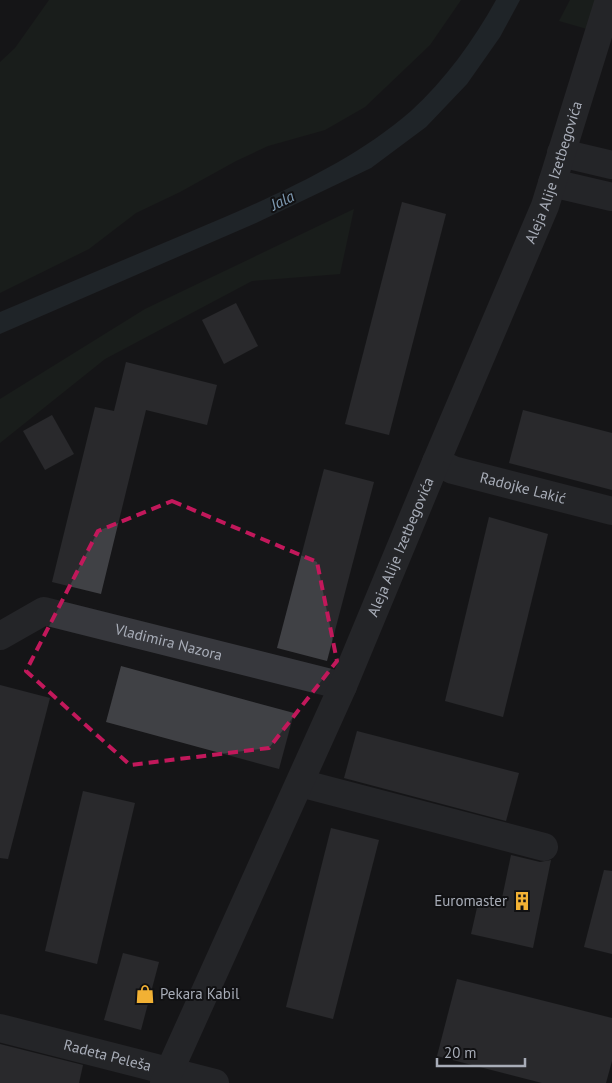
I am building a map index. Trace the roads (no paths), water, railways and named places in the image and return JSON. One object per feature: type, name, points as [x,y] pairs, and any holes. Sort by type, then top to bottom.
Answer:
[{"type":"street","name":"Aleja Alije Izetbegovića","points":[[167,1077],[343,686],[545,206],[609,0]]},
{"type":"street","points":[[561,153],[612,166]]},
{"type":"street","points":[[552,183],[612,197]]},
{"type":"street","name":"Radojke Lakić","points":[[436,462],[453,470],[612,511]]},
{"type":"street","name":"Vladimira Nazora","points":[[0,636],[44,610],[343,686]]},
{"type":"street","points":[[300,783],[544,847]]},
{"type":"street","name":"Radeta Peleša","points":[[0,1028],[167,1077],[215,1083]]},
{"type":"water","name":"Jala","points":[[496,0],[520,0],[500,37],[467,84],[426,127],[371,168],[256,223],[0,334],[0,312],[278,193],[361,148],[411,111],[436,86],[468,45]]},
{"type":"place","name":"Euromaster","points":[[522,901]]},
{"type":"place","name":"Pekara Kabil","points":[[145,994]]}]
